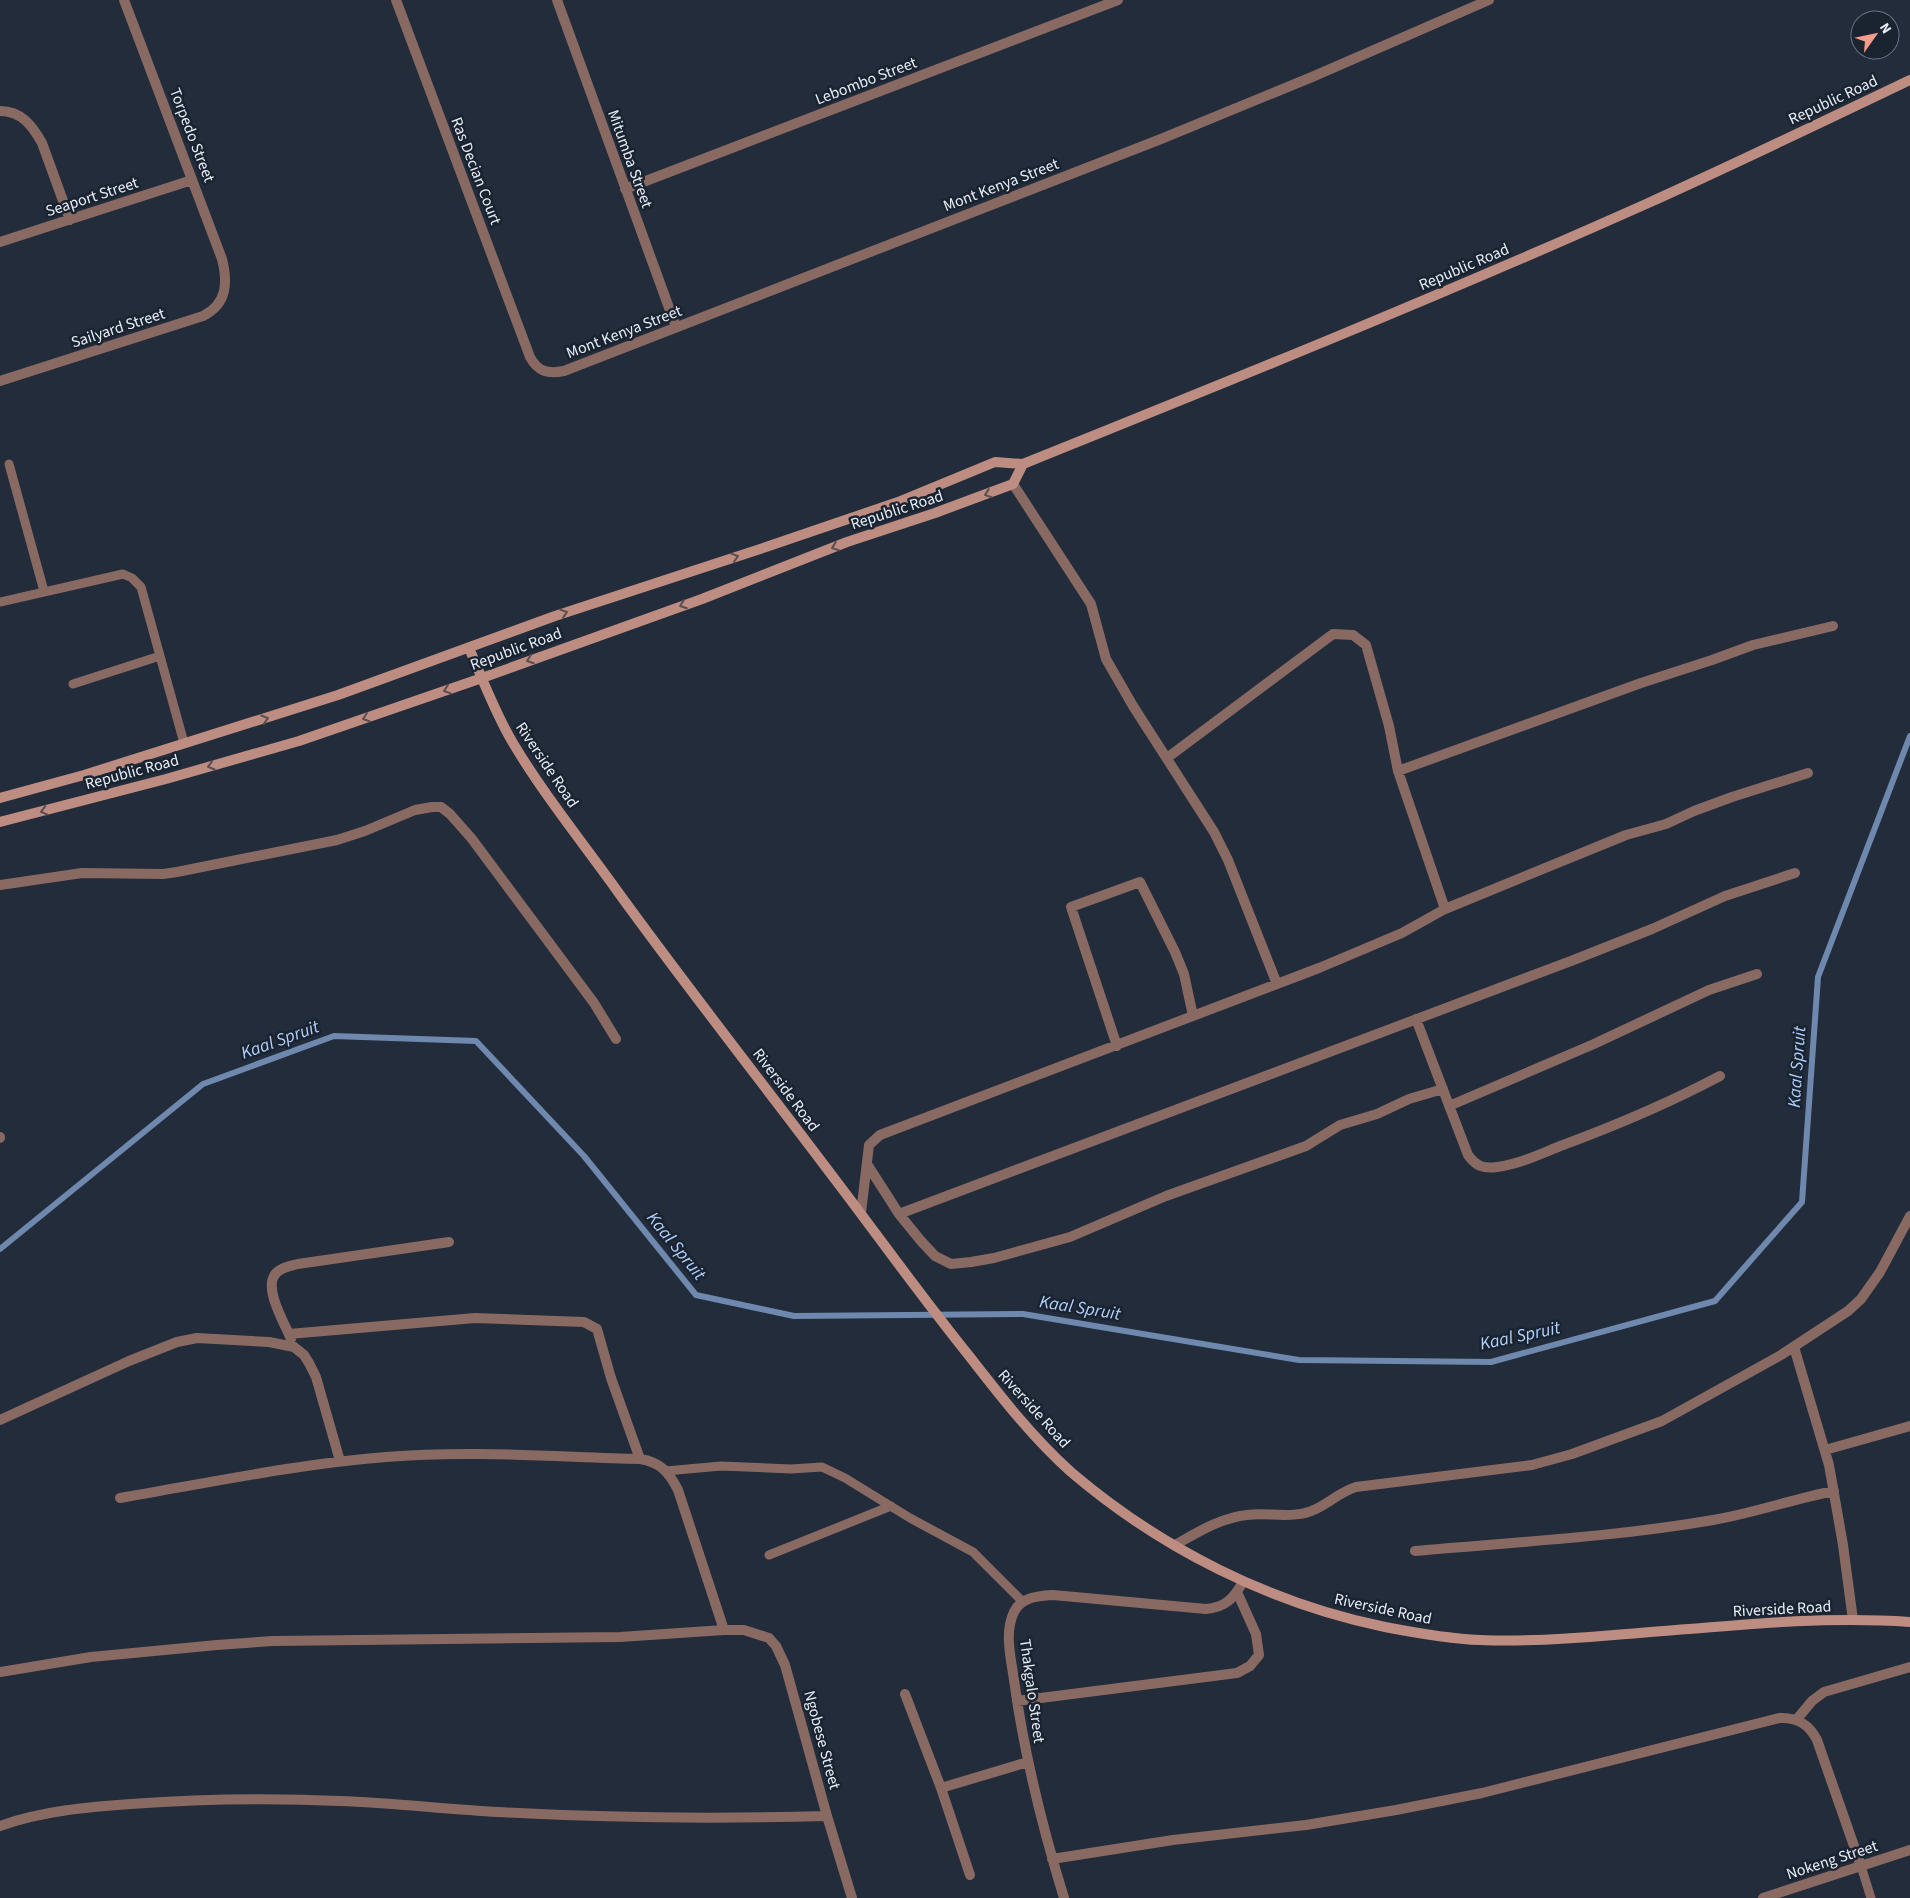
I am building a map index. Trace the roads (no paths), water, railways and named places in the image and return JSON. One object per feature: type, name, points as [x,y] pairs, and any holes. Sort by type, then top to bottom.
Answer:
[{"type":"street","name":"Torpedo Street","points":[[124,0],[222,259],[225,282]]},
{"type":"street","name":"Ras Decian Court","points":[[396,0],[528,352]]},
{"type":"street","name":"Mitumba Street","points":[[557,0],[676,327]]},
{"type":"street","name":"Lebombo Street","points":[[625,189],[1118,0]]},
{"type":"street","name":"Mont Kenya Street","points":[[528,352],[538,369],[553,374],[564,371],[1161,139],[1312,78],[1489,0]]},
{"type":"street","name":"Republic Road","points":[[0,798],[84,775],[338,695],[555,616],[898,502],[995,462],[1023,464],[1371,323],[1469,281],[1648,203],[1910,80]]},
{"type":"street","points":[[0,111],[23,117],[36,132],[42,143],[70,220]]},
{"type":"street","name":"Seaport Street","points":[[0,242],[192,180]]},
{"type":"street","name":"Sailyard Street","points":[[0,381],[204,316],[218,307],[223,295],[225,282]]},
{"type":"street","points":[[1023,464],[1013,484],[1092,604],[1106,659],[1133,706],[1214,832],[1228,860],[1277,984]]},
{"type":"street","name":"Republic Road","points":[[0,822],[166,779],[299,741],[702,599],[847,542],[936,514],[1013,484]]},
{"type":"street","points":[[1398,771],[1641,683],[1753,645],[1833,626]]},
{"type":"street","points":[[1167,758],[1333,634],[1352,635],[1366,645],[1389,726],[1398,771],[1446,909]]},
{"type":"street","name":"Riverside Road","points":[[469,648],[503,724],[540,783],[648,934],[947,1329],[1000,1396],[1037,1438],[1070,1470],[1108,1501],[1175,1545],[1243,1582],[1346,1618],[1396,1629],[1474,1640],[1525,1642],[1768,1624],[1853,1620],[1910,1622]]},
{"type":"street","points":[[861,1213],[869,1145],[880,1136],[1319,968],[1402,932],[1446,909],[1626,835],[1666,824],[1732,797],[1808,773]]},
{"type":"street","points":[[0,885],[82,873],[163,874],[177,872],[337,840],[365,831],[415,810],[441,807],[459,823],[472,839],[594,1003],[616,1039]]},
{"type":"street","points":[[899,1214],[1652,929],[1725,896],[1796,873]]},
{"type":"street","points":[[1117,1046],[1071,907],[1140,882],[1184,974],[1193,1016]]},
{"type":"street","points":[[1449,1106],[1594,1044],[1709,990],[1757,974]]},
{"type":"street","points":[[1416,1019],[1468,1154],[1475,1164],[1484,1167],[1515,1164],[1671,1102],[1720,1076]]},
{"type":"street","points":[[867,1164],[899,1214],[921,1241],[936,1256],[952,1264],[994,1258],[1070,1237],[1166,1196],[1306,1146],[1340,1126],[1377,1114],[1410,1099],[1443,1089]]},
{"type":"street","points":[[1175,1545],[1216,1523],[1230,1518],[1247,1515],[1282,1515],[1310,1512],[1345,1490],[1356,1487],[1532,1465],[1572,1454],[1662,1421],[1794,1347],[1848,1311],[1860,1299],[1880,1272],[1910,1216]]},
{"type":"street","points":[[294,1347],[275,1302],[271,1286],[274,1275],[283,1268],[449,1242]]},
{"type":"street","points":[[289,1334],[475,1318],[584,1322],[597,1329],[611,1378],[640,1459]]},
{"type":"street","points":[[0,1420],[155,1350],[177,1342],[197,1338],[269,1342],[294,1347],[304,1355],[316,1377],[340,1461]]},
{"type":"street","points":[[1794,1347],[1825,1450],[1834,1491],[1853,1620]]},
{"type":"street","points":[[1825,1450],[1910,1426]]},
{"type":"street","points":[[120,1498],[340,1461],[388,1457],[439,1455],[640,1459],[651,1461],[666,1471],[672,1478],[682,1500],[724,1630]]},
{"type":"street","points":[[1415,1551],[1607,1534],[1702,1522],[1756,1512],[1798,1498],[1834,1491]]},
{"type":"street","points":[[1023,1602],[1033,1596],[1053,1596],[1206,1609],[1218,1608],[1228,1602],[1243,1582]]},
{"type":"street","points":[[1017,1701],[1237,1673],[1250,1666],[1259,1655],[1256,1634],[1237,1592]]},
{"type":"street","name":"Thakgalo Street","points":[[1023,1602],[1014,1611],[1008,1638],[1032,1787],[1064,1898]]},
{"type":"street","name":"Ngobese Street","points":[[0,1672],[91,1657],[264,1642],[620,1638],[724,1630],[744,1630],[758,1633],[769,1638],[781,1654],[852,1898]]},
{"type":"street","points":[[1797,1720],[1812,1701],[1824,1692],[1910,1667]]},
{"type":"street","points":[[905,1694],[941,1788],[970,1875]]},
{"type":"street","points":[[1052,1859],[1173,1840],[1306,1825],[1396,1810],[1482,1793],[1779,1718],[1797,1720],[1806,1724],[1818,1740],[1862,1866]]},
{"type":"street","points":[[941,1788],[1028,1762]]},
{"type":"street","points":[[0,1826],[52,1813],[110,1806],[200,1799],[342,1801],[499,1812],[672,1817],[754,1818],[827,1816]]},
{"type":"street","name":"Nokeng Street","points":[[1763,1898],[1910,1850]]},
{"type":"lane","points":[[9,464],[44,591]]},
{"type":"lane","points":[[0,602],[123,574],[132,578],[141,587],[184,742]]},
{"type":"lane","points":[[73,684],[160,656]]},
{"type":"lane","points":[[666,1471],[721,1466],[791,1469],[822,1466],[973,1552],[1023,1602]]},
{"type":"lane","points":[[769,1555],[891,1506]]},
{"type":"lane","points":[[1862,1866],[1871,1898]]},
{"type":"waterway","name":"Kaal Spruit","points":[[0,1249],[203,1084],[334,1036],[476,1041],[584,1156],[696,1295],[794,1316],[1023,1314],[1299,1360],[1491,1362],[1715,1301],[1802,1202],[1818,977],[1910,736]]}]
